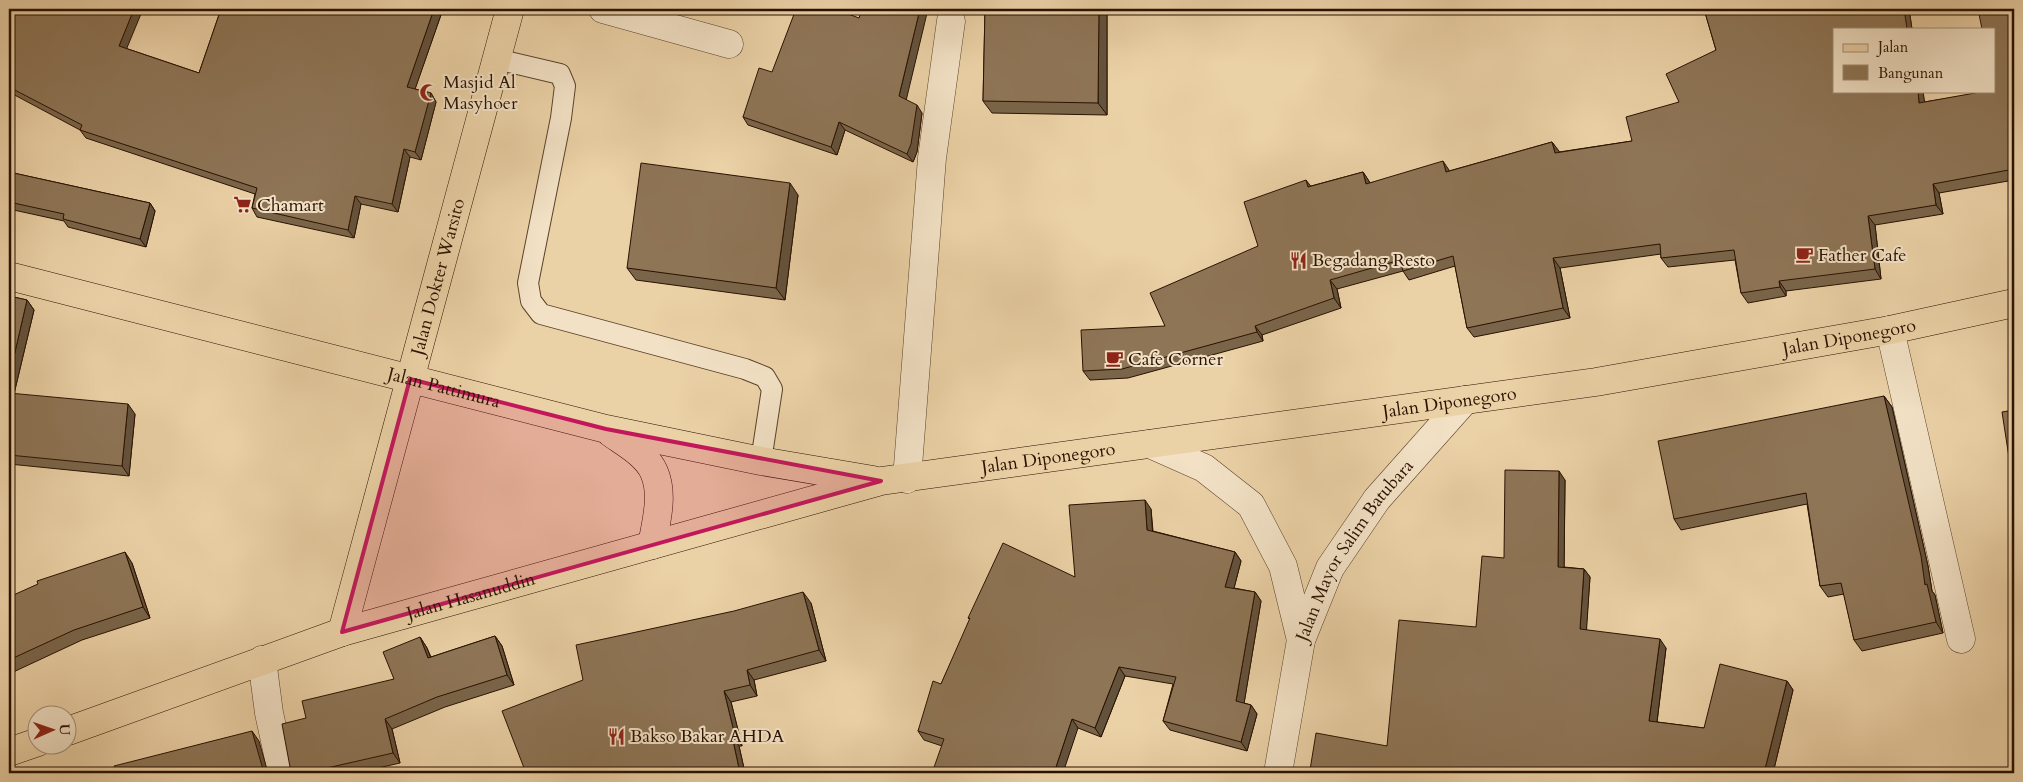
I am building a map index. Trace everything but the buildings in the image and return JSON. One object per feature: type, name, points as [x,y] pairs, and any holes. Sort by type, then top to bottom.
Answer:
[{"type":"main road","name":"Jalan Dokter Warsito","points":[[342,632],[510,9]]},
{"type":"main road","name":"Jalan Pattimura","points":[[9,276],[606,429],[761,461],[894,480]]},
{"type":"main road","name":"Jalan Diponegoro","points":[[894,480],[1596,382],[1890,330],[2014,304]]},
{"type":"main road","points":[[606,429],[636,451],[654,471],[659,498],[652,545]]},
{"type":"main road","name":"Jalan Hasanuddin","points":[[78,727],[342,632],[652,545],[894,480]]},
{"type":"main road","points":[[9,752],[28,745]]},
{"type":"street","points":[[603,9],[729,44]]},
{"type":"street","points":[[894,480],[932,158],[951,20]]},
{"type":"street","points":[[1890,330],[1961,639]]},
{"type":"street","name":"Jalan Mayor Salim Batubara","points":[[1301,640],[1330,568],[1377,499],[1465,400]]},
{"type":"street","name":"Jalan Mayor Salim Batubara","points":[[1150,444],[1204,468],[1251,505],[1283,566],[1301,640]]},
{"type":"street","points":[[1278,773],[1301,640]]},
{"type":"street","points":[[262,660],[269,713],[282,773]]},
{"type":"lane","points":[[496,59],[560,74],[566,86],[562,118],[528,284],[531,301],[541,314],[745,369],[765,377],[772,389],[761,461]]},
{"type":"highlighted area","points":[[410,379],[606,429],[881,481],[342,632]]},
{"type":"place","name":"Masjid Al Masyhoer","points":[[429,92]]},
{"type":"place","name":"Chamart","points":[[243,205]]},
{"type":"place","name":"Father Cafe","points":[[1804,255]]},
{"type":"place","name":"Begadang Resto","points":[[1298,260]]},
{"type":"place","name":"Cafe Corner","points":[[1114,359]]},
{"type":"place","name":"Bakso Bakar AHDA","points":[[616,736]]}]
